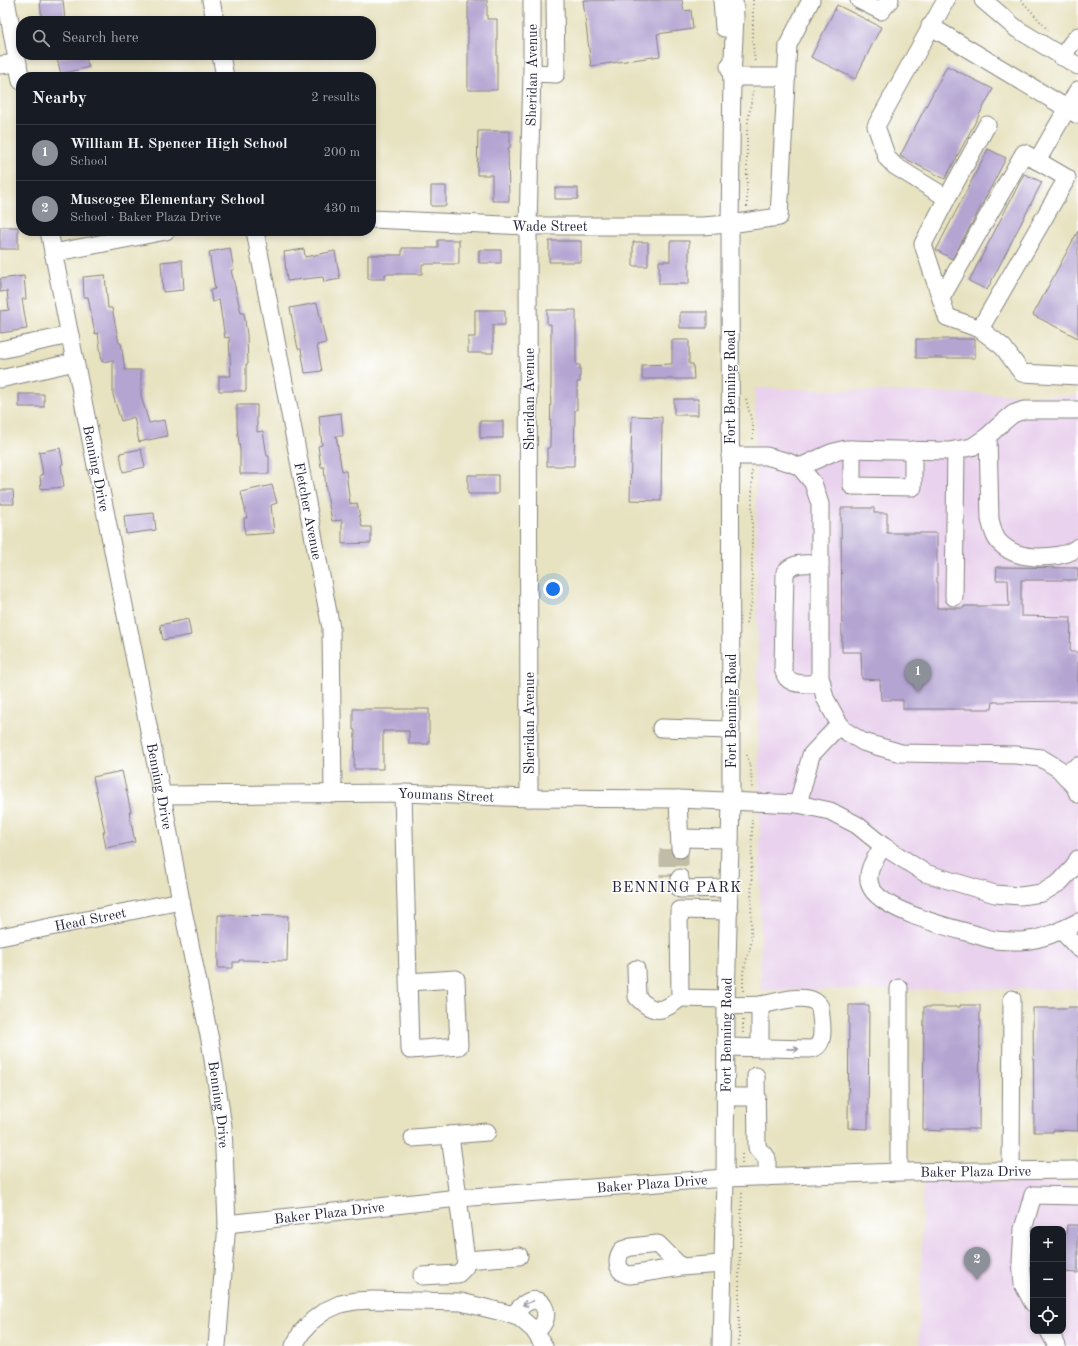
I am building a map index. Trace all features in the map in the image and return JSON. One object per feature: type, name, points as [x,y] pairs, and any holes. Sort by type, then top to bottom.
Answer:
[{"type":"street","points":[[210,0],[213,16]]},
{"type":"street","name":"Sheridan Avenue","points":[[529,798],[528,226],[532,73],[532,0]]},
{"type":"street","points":[[532,73],[556,74],[555,0]]},
{"type":"street","name":"Fort Benning Road","points":[[722,0],[727,58],[732,76]]},
{"type":"street","name":"Fort Benning Road","points":[[721,1346],[725,1178],[726,1002],[731,801],[730,224],[732,76],[735,17],[734,0]]},
{"type":"street","points":[[735,17],[740,0]]},
{"type":"street","points":[[732,76],[787,77],[788,46],[811,0]]},
{"type":"street","points":[[859,0],[881,11],[890,0]]},
{"type":"street","points":[[946,0],[930,26],[876,126],[887,158],[895,166],[948,198]]},
{"type":"street","points":[[989,2],[1017,29],[1078,66]]},
{"type":"street","points":[[5,10],[16,55]]},
{"type":"street","points":[[930,26],[1073,112]]},
{"type":"street","points":[[1056,54],[1071,44],[1078,36]]},
{"type":"street","points":[[17,60],[20,72]]},
{"type":"street","points":[[222,60],[224,72]]},
{"type":"street","points":[[0,66],[18,63]]},
{"type":"street","name":"Wade Street","points":[[376,219],[528,226],[702,226],[730,224],[779,217],[787,77]]},
{"type":"street","points":[[1037,161],[1073,112],[1078,90]]},
{"type":"street","points":[[987,125],[923,244],[947,317],[980,328],[1003,347],[1022,374],[1078,376]]},
{"type":"street","points":[[941,298],[1024,153],[1067,178],[980,328]]},
{"type":"street","name":"Benning Drive","points":[[50,236],[162,794],[181,901],[210,1040],[223,1126],[227,1224],[217,1346]]},
{"type":"street","points":[[53,253],[140,236]]},
{"type":"street","name":"Fletcher Avenue","points":[[256,236],[331,628],[334,794]]},
{"type":"street","points":[[0,350],[70,335]]},
{"type":"street","points":[[0,379],[75,362]]},
{"type":"street","points":[[800,467],[832,453],[846,449],[949,451],[972,447],[988,436],[1013,414],[1024,410],[1078,410]]},
{"type":"street","points":[[988,436],[990,519],[992,531],[999,542],[1018,554],[1028,556],[1059,556],[1073,552],[1078,547]]},
{"type":"street","points":[[852,449],[852,486],[912,487],[913,450]]},
{"type":"street","points":[[954,597],[956,450]]},
{"type":"street","points":[[730,456],[766,456],[788,462],[800,467],[812,483],[820,504],[820,677],[825,698],[842,729],[863,742],[901,754],[1016,755],[1041,758],[1059,769],[1071,770],[1078,794]]},
{"type":"street","points":[[820,564],[796,564],[790,566],[785,572],[783,669],[787,678],[794,682],[804,684],[822,684]]},
{"type":"street","points":[[798,804],[811,755],[840,724]]},
{"type":"street","points":[[661,728],[731,730]]},
{"type":"street","name":"Youmans Street","points":[[162,794],[403,794],[529,798],[678,799],[798,804],[830,811],[857,825],[883,846],[925,874],[995,894],[1020,896],[1042,893],[1060,882],[1074,867],[1078,859]]},
{"type":"street","points":[[403,794],[408,982],[410,1050],[459,1046],[456,979],[408,982]]},
{"type":"street","points":[[678,799],[680,846],[730,839]]},
{"type":"street","points":[[883,846],[870,869],[870,886],[877,895],[892,905],[917,917],[996,940],[1022,941],[1052,935],[1078,922]]},
{"type":"street","points":[[680,879],[680,889],[729,888]]},
{"type":"street","name":"Head Street","points":[[0,937],[181,901]]},
{"type":"street","points":[[680,998],[679,910],[728,911]]},
{"type":"street","points":[[1061,930],[1078,948]]},
{"type":"street","points":[[636,969],[637,997],[654,1009],[661,1010],[670,1007],[680,998],[743,1005],[760,1005],[790,999],[810,1000],[815,1002],[820,1007],[822,1040],[819,1046],[814,1049],[726,1047]]},
{"type":"street","points":[[899,988],[899,1172]]},
{"type":"street","points":[[1011,1170],[1012,999]]},
{"type":"street","points":[[760,1005],[760,1048]]},
{"type":"street","points":[[756,1076],[757,1148],[767,1158],[767,1177]]},
{"type":"street","points":[[725,1097],[757,1097]]},
{"type":"street","points":[[413,1138],[487,1132]]},
{"type":"street","points":[[422,1276],[458,1274],[465,1267],[466,1260],[450,1135]]},
{"type":"street","points":[[1030,1298],[1022,1284],[1021,1262],[1023,1229],[1033,1196],[1033,1170]]},
{"type":"street","name":"Baker Plaza Drive","points":[[227,1224],[458,1198],[725,1178],[899,1172],[1078,1170]]},
{"type":"street","points":[[1033,1196],[1078,1196]]},
{"type":"street","points":[[466,1260],[519,1256]]},
{"type":"street","points":[[681,1266],[722,1264]]},
{"type":"street","points":[[294,1346],[301,1334],[313,1320],[325,1311],[340,1304],[372,1300],[461,1302],[483,1306],[520,1318],[540,1339]]},
{"type":"street","points":[[513,1315],[522,1305],[530,1301],[535,1300],[542,1303],[546,1315],[540,1339]]},
{"type":"street","points":[[1051,1334],[1057,1346]]},
{"type":"path","points":[[747,221],[748,128],[755,61],[753,45],[753,0]]},
{"type":"path","points":[[1021,0],[1049,31],[1056,54]]},
{"type":"path","points":[[745,628],[752,601],[753,426],[746,397]]},
{"type":"path","points":[[743,1048],[744,972],[751,944],[752,802],[751,771],[746,748]]},
{"type":"path","points":[[738,1346],[742,1147]]},
{"type":"shaded area","points":[[755,388],[1078,396],[1078,989],[761,990]]},
{"type":"shaded area","points":[[923,1182],[1078,1184],[1078,1346],[919,1346]]},
{"type":"building","points":[[40,0],[63,0],[65,16],[42,16]]},
{"type":"building","points":[[468,0],[487,0],[487,19],[497,19],[497,90],[468,90]]},
{"type":"building","points":[[583,0],[682,0],[684,11],[691,10],[693,29],[657,34],[660,56],[591,66]]},
{"type":"building","points":[[837,5],[881,27],[855,79],[811,57]]},
{"type":"building","points":[[57,60],[87,60],[89,67],[69,72],[60,72]]},
{"type":"building","points":[[947,66],[993,89],[945,179],[900,156]]},
{"type":"building","points":[[478,131],[510,131],[510,148],[508,148],[509,201],[492,201],[492,175],[477,175]]},
{"type":"building","points":[[988,149],[1006,158],[952,259],[936,250]]},
{"type":"building","points":[[1024,174],[1042,182],[987,290],[969,281]]},
{"type":"building","points":[[431,186],[446,186],[446,206],[431,206]]},
{"type":"building","points":[[555,188],[578,188],[578,199],[555,199]]},
{"type":"building","points":[[0,227],[16,227],[18,249],[0,249]]},
{"type":"building","points":[[1078,231],[1078,338],[1033,315]]},
{"type":"building","points":[[438,240],[459,240],[459,264],[422,264],[422,274],[385,274],[385,279],[368,279],[368,255],[402,255],[402,248],[438,248]]},
{"type":"building","points":[[549,241],[581,241],[581,262],[549,262]]},
{"type":"building","points":[[670,241],[689,241],[689,284],[659,284],[659,261],[670,261]]},
{"type":"building","points":[[633,242],[648,242],[648,266],[633,266]]},
{"type":"building","points":[[230,248],[234,270],[231,270],[241,313],[244,313],[247,335],[248,364],[246,364],[246,391],[219,391],[219,376],[231,376],[229,337],[225,338],[219,300],[212,302],[210,290],[215,289],[209,252]]},
{"type":"building","points":[[304,249],[305,257],[335,251],[340,279],[324,282],[323,277],[287,281],[284,252]]},
{"type":"building","points":[[479,250],[501,250],[501,263],[479,263]]},
{"type":"building","points":[[182,260],[184,290],[163,292],[161,262]]},
{"type":"building","points":[[105,275],[108,308],[112,308],[119,343],[121,343],[125,370],[141,370],[141,396],[149,423],[164,420],[167,436],[139,442],[134,417],[121,421],[113,395],[113,360],[102,362],[98,333],[95,334],[88,297],[84,297],[83,277]]},
{"type":"building","points":[[24,276],[26,299],[22,299],[27,329],[0,333],[0,311],[9,310],[7,291],[0,292],[0,279]]},
{"type":"building","points":[[317,303],[326,343],[317,345],[322,371],[305,373],[301,349],[298,349],[290,308]]},
{"type":"building","points":[[475,310],[505,310],[505,325],[493,325],[493,353],[468,353],[468,337],[475,337]]},
{"type":"building","points":[[547,310],[576,310],[576,365],[580,365],[580,382],[577,382],[577,410],[575,410],[574,466],[547,466],[547,448],[550,448],[551,324],[547,324]]},
{"type":"building","points":[[680,312],[707,312],[707,328],[680,328]]},
{"type":"building","points":[[916,339],[975,339],[975,358],[916,358]]},
{"type":"building","points":[[672,340],[689,340],[689,364],[693,364],[694,379],[642,379],[642,365],[672,364]]},
{"type":"building","points":[[19,394],[44,394],[44,407],[19,407]]},
{"type":"building","points":[[674,399],[698,399],[698,415],[674,415]]},
{"type":"building","points":[[237,405],[257,405],[257,432],[263,431],[267,456],[269,456],[269,474],[240,474]]},
{"type":"building","points":[[341,413],[343,436],[336,436],[342,471],[346,471],[350,504],[357,503],[362,527],[371,527],[371,543],[342,544],[342,520],[332,521],[326,490],[324,467],[321,467],[318,446],[322,445],[319,416]]},
{"type":"building","points":[[632,416],[662,417],[661,501],[630,500]]},
{"type":"building","points":[[480,421],[503,421],[503,438],[480,438]]},
{"type":"building","points":[[60,448],[63,464],[61,465],[64,487],[41,489],[40,475],[43,474],[39,452]]},
{"type":"building","points":[[141,449],[145,467],[123,472],[120,453]]},
{"type":"building","points":[[468,475],[498,475],[498,494],[468,494]]},
{"type":"building","points":[[272,485],[277,503],[271,505],[274,533],[245,535],[244,518],[247,518],[241,492]]},
{"type":"building","points":[[0,490],[13,490],[14,504],[0,504]]},
{"type":"building","points":[[841,508],[874,508],[874,513],[887,513],[887,533],[937,533],[937,608],[964,608],[964,606],[1009,606],[1008,580],[996,580],[997,567],[1078,568],[1077,580],[1021,580],[1021,616],[1071,617],[1070,652],[1078,652],[1078,701],[993,702],[992,709],[903,709],[903,700],[881,700],[880,680],[862,679],[861,652],[842,652]]},
{"type":"building","points":[[154,513],[156,530],[126,534],[124,516]]},
{"type":"building","points":[[188,619],[191,635],[163,640],[160,625]]},
{"type":"building","points":[[353,709],[429,709],[429,744],[409,744],[409,731],[383,731],[383,769],[354,769],[355,730],[353,730]]},
{"type":"building","points":[[122,771],[131,812],[129,812],[135,842],[106,848],[103,832],[105,832],[93,777]]},
{"type":"building","points":[[218,915],[288,916],[287,961],[239,960],[239,962],[233,962],[233,968],[218,968]]},
{"type":"building","points":[[849,1005],[869,1005],[868,1129],[848,1128]]},
{"type":"building","points":[[960,1005],[980,1005],[979,1129],[942,1129],[942,1131],[923,1130],[924,1007],[960,1007]]},
{"type":"building","points":[[1078,1007],[1078,1131],[1053,1130],[1053,1132],[1034,1132],[1033,1008]]},
{"type":"building","points":[[1067,1225],[1078,1225],[1078,1273],[1066,1272]]},
{"type":"tunnel","points":[[668,849],[668,877]]},
{"type":"tunnel","points":[[680,849],[680,878]]},
{"type":"place","name":"William H. Spencer High School","points":[[918,692]]},
{"type":"place","name":"Muscogee Elementary School","points":[[977,1280]]},
{"type":"district","name":"BENNING PARK","points":[[677,887]]}]
